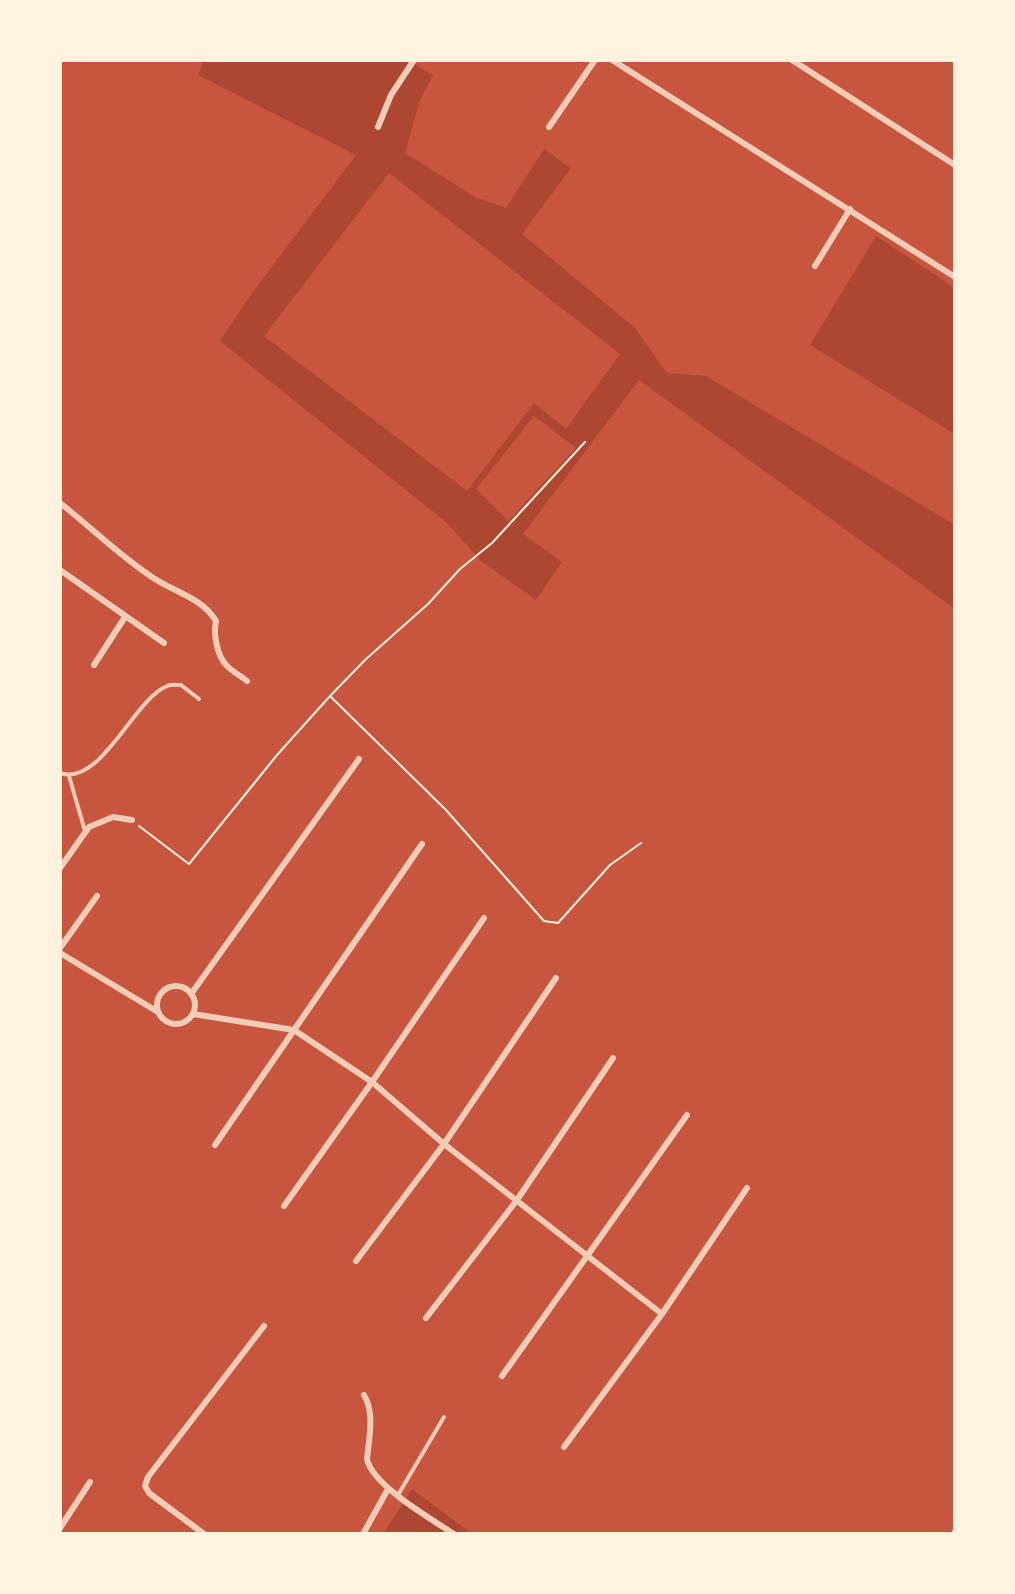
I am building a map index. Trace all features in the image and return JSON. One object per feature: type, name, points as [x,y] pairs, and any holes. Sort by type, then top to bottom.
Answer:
[{"type":"street","points":[[378,127],[392,95],[414,60]]},
{"type":"street","points":[[549,127],[595,60]]},
{"type":"street","points":[[612,60],[955,277]]},
{"type":"street","points":[[792,60],[955,165]]},
{"type":"street","points":[[815,266],[850,209]]},
{"type":"street","points":[[60,503],[111,547],[155,579],[206,606],[216,621],[214,629],[221,658],[227,667],[247,681]]},
{"type":"street","points":[[60,570],[164,644]]},
{"type":"street","points":[[94,665],[125,617]]},
{"type":"street","points":[[191,994],[358,759]]},
{"type":"street","points":[[60,868],[89,826],[113,817],[132,820]]},
{"type":"street","points":[[215,1145],[422,844]]},
{"type":"street","points":[[97,896],[60,950],[158,1012]]},
{"type":"street","points":[[284,1206],[484,918]]},
{"type":"street","points":[[356,1261],[444,1144],[556,978]]},
{"type":"street","points":[[169,987],[182,987],[191,994],[195,1004],[193,1014],[185,1022],[173,1024],[164,1020],[158,1012],[156,1006],[160,994],[169,987]]},
{"type":"street","points":[[193,1014],[294,1030],[372,1082],[444,1144],[662,1314]]},
{"type":"street","points":[[426,1318],[517,1200],[613,1058]]},
{"type":"street","points":[[502,1376],[687,1115]]},
{"type":"street","points":[[564,1447],[662,1314],[747,1188]]},
{"type":"street","points":[[204,1534],[149,1493],[145,1486],[148,1477],[264,1326]]},
{"type":"street","points":[[364,1395],[370,1404],[371,1416],[368,1465],[388,1489],[454,1534]]},
{"type":"street","points":[[60,1528],[90,1482]]},
{"type":"street","points":[[363,1534],[388,1489]]},
{"type":"lane","points":[[60,773],[69,776],[88,768],[100,758],[150,700],[166,686],[180,685],[199,699]]},
{"type":"lane","points":[[69,776],[85,831]]},
{"type":"lane","points":[[398,1495],[444,1417]]},
{"type":"path","points":[[132,820],[189,864],[277,755],[330,696],[366,659],[428,604],[460,569],[492,543],[585,442]]},
{"type":"path","points":[[330,696],[446,810],[544,921],[558,923],[610,865],[641,843]]},
{"type":"path","points":[[952,1534],[955,1527]]},
{"type":"shaded area","points":[[204,60],[408,60],[433,75],[420,100],[405,153],[475,197],[506,208],[544,149],[571,168],[522,234],[635,328],[667,373],[706,376],[955,525],[955,609],[639,380],[523,534],[562,562],[536,600],[481,561],[446,522],[220,341],[252,293],[356,155],[198,75]],"holes":[[[389,173],[620,354],[566,429],[534,403],[467,491],[264,336]],[[534,416],[576,448],[508,521],[476,489]]]},
{"type":"shaded area","points":[[876,236],[955,288],[955,434],[810,345]]},
{"type":"shaded area","points":[[412,1489],[472,1534],[383,1534]]}]
